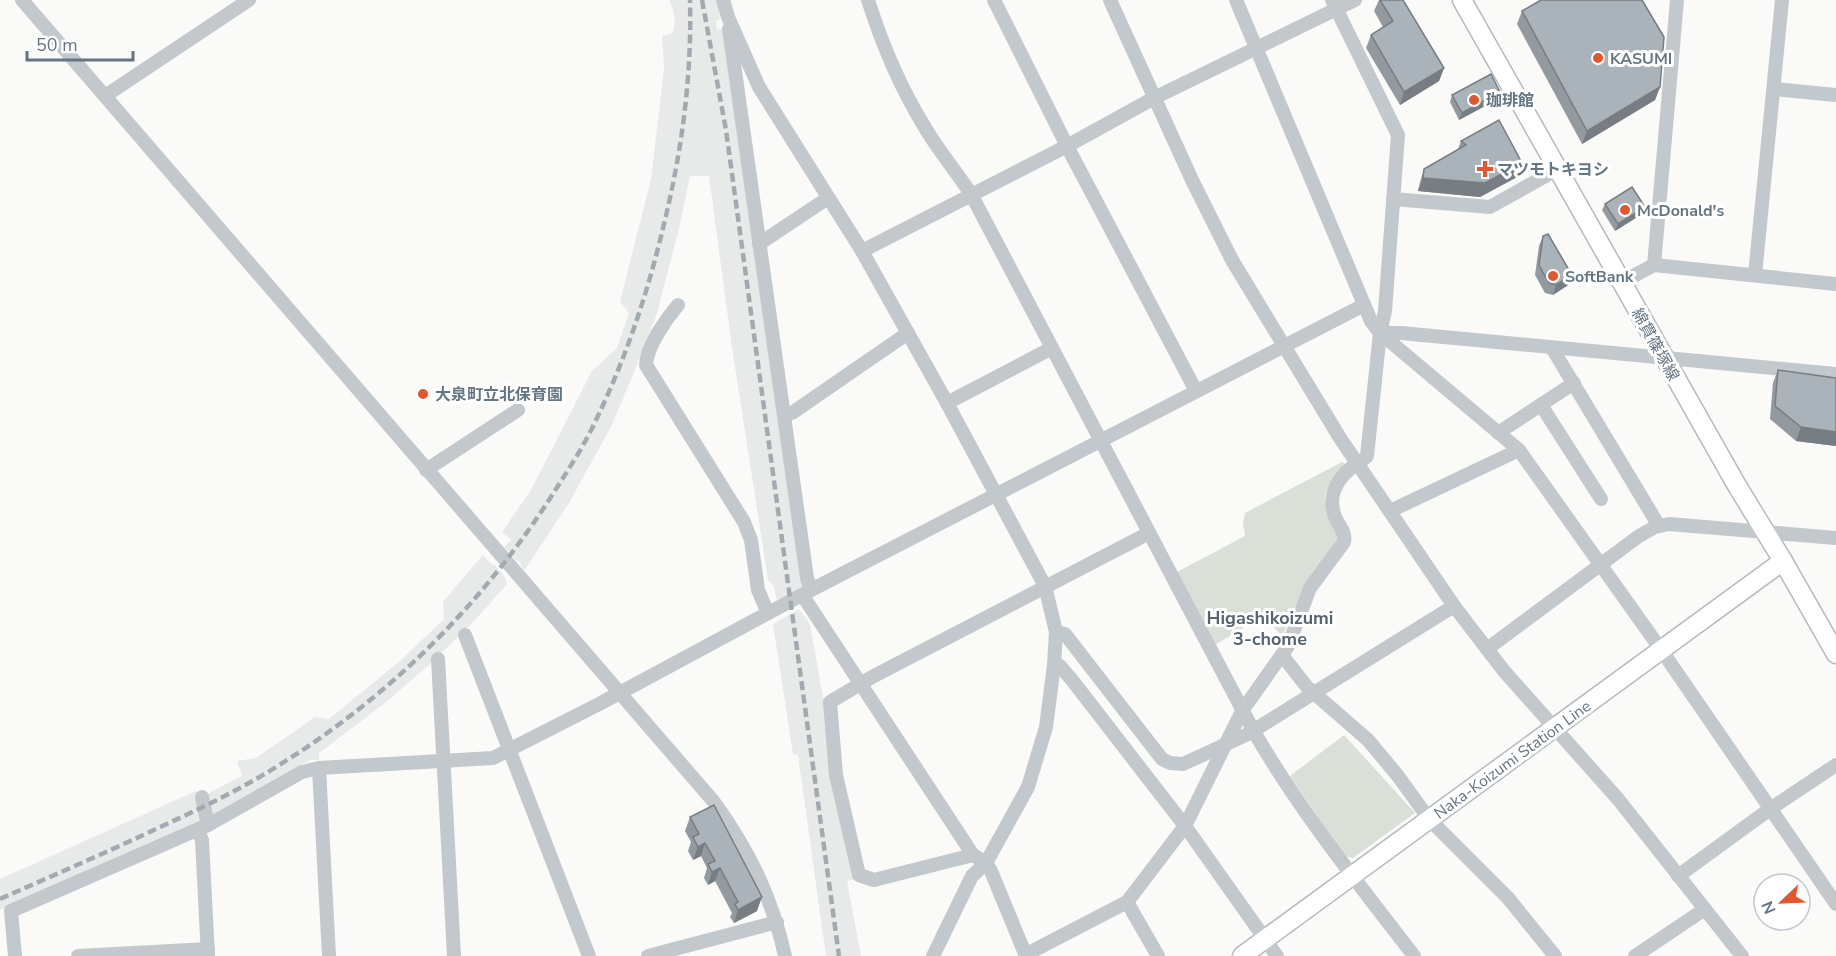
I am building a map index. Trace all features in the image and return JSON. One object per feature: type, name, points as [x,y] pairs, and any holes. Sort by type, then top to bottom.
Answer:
[{"type":"main road","name":"綿貫篠塚線","points":[[1462,0],[1664,358],[1836,654]]},
{"type":"main road","name":"Naka-Koizumi Station Line","points":[[1242,956],[1783,561]]},
{"type":"street","points":[[22,0],[704,790],[734,830],[755,867],[777,922],[785,956]]},
{"type":"street","points":[[105,96],[249,0]]},
{"type":"street","points":[[723,0],[728,17],[759,87],[862,251],[1046,586],[1056,632],[1054,665],[1046,727],[1028,786],[986,863],[972,876],[933,956]]},
{"type":"street","points":[[868,0],[894,69],[909,100],[925,128],[971,194],[1242,711],[1306,811],[1351,875],[1414,956]]},
{"type":"street","points":[[994,0],[1067,146],[1196,391]]},
{"type":"street","points":[[1110,0],[1191,180],[1232,260],[1282,346],[1390,512],[1454,606],[1487,649],[1618,799],[1742,956]]},
{"type":"street","points":[[1236,0],[1371,321],[1380,333],[1518,450],[1662,651],[1836,904]]},
{"type":"street","points":[[862,251],[1335,5],[1355,0]]},
{"type":"street","points":[[1654,265],[1677,0]]},
{"type":"street","points":[[1755,276],[1782,0]]},
{"type":"street","points":[[728,17],[807,578],[807,593],[860,684],[973,855],[986,863],[1026,956],[1127,902],[1185,826],[1242,711],[1288,646],[1310,588],[1344,542],[1344,534],[1332,509],[1332,494],[1343,477],[1367,456],[1380,333],[1385,311],[1398,135],[1335,5]]},
{"type":"street","points":[[1774,89],[1836,95]]},
{"type":"street","points":[[1393,199],[1490,207],[1558,169]]},
{"type":"street","points":[[759,244],[828,198]]},
{"type":"street","points":[[1622,282],[1654,265],[1836,284]]},
{"type":"street","points":[[678,305],[670,314],[647,355],[646,365],[744,522],[751,540],[758,590],[768,614]]},
{"type":"street","points":[[15,956],[11,911],[203,827],[302,772],[319,768],[493,758],[510,751],[807,593],[1364,305]]},
{"type":"street","points":[[784,415],[792,413],[908,333]]},
{"type":"street","points":[[1380,333],[1401,333],[1836,374]]},
{"type":"street","points":[[947,403],[1052,348]]},
{"type":"street","points":[[1552,348],[1659,526]]},
{"type":"street","points":[[1498,433],[1574,383]]},
{"type":"street","points":[[1541,405],[1601,499]]},
{"type":"street","points":[[426,470],[518,410]]},
{"type":"street","points":[[1390,512],[1518,450]]},
{"type":"street","points":[[1487,649],[1602,566],[1639,536],[1659,526],[1669,524],[1836,538]]},
{"type":"street","points":[[973,855],[874,880],[859,875],[836,775],[830,702],[860,684],[1149,533]]},
{"type":"street","points":[[1056,632],[1065,634],[1162,759],[1170,764],[1183,764],[1253,730],[1454,606]]},
{"type":"street","points":[[465,635],[589,956]]},
{"type":"street","points":[[1282,655],[1314,693],[1368,740],[1429,819],[1508,898],[1555,956]]},
{"type":"street","points":[[438,659],[454,956]]},
{"type":"street","points":[[1054,665],[1060,666],[1072,680],[1185,826],[1277,956]]},
{"type":"street","points":[[1097,712],[1114,697]]},
{"type":"street","points":[[1678,876],[1770,809],[1836,765]]},
{"type":"street","points":[[319,768],[329,956]]},
{"type":"street","points":[[78,956],[208,952],[202,797]]},
{"type":"street","points":[[1127,902],[1158,956]]},
{"type":"street","points":[[1635,956],[1705,909]]},
{"type":"street","points":[[648,956],[777,922]]},
{"type":"shaded area","points":[[669,0],[717,0],[720,19],[716,21],[717,29],[723,28],[803,588],[777,600],[774,587],[768,580],[732,348],[709,176],[690,176],[657,313],[612,425],[569,503],[524,571],[520,562],[504,547],[511,540],[502,532],[531,490],[592,371],[617,348],[629,313],[620,302],[651,179],[664,69],[662,36],[673,33],[675,23]]},
{"type":"shaded area","points":[[1342,462],[1345,464],[1330,483],[1325,499],[1328,516],[1339,537],[1303,588],[1282,637],[1264,615],[1215,645],[1177,572],[1245,536],[1243,523],[1245,513]]},
{"type":"shaded area","points":[[483,555],[505,577],[507,584],[475,620],[430,664],[385,703],[319,753],[319,760],[310,760],[210,816],[205,795],[242,776],[237,761],[256,758],[315,717],[329,719],[401,660],[444,619],[443,602]]},
{"type":"shaded area","points":[[799,609],[810,624],[855,879],[847,881],[861,956],[826,956],[798,755],[793,754],[773,624]]},
{"type":"shaded area","points":[[1344,735],[1415,813],[1353,858],[1344,856],[1290,776]]},
{"type":"shaded area","points":[[196,791],[201,821],[0,910],[0,879]]},
{"type":"building","points":[[1380,0],[1403,0],[1444,68],[1404,92],[1371,35],[1393,21]]},
{"type":"building","points":[[1541,0],[1642,0],[1664,37],[1660,87],[1587,131],[1522,11]]},
{"type":"building","name":"珈琲館","points":[[1491,74],[1500,92],[1462,113],[1452,95]]},
{"type":"building","points":[[1499,120],[1522,163],[1485,183],[1423,178],[1424,169],[1466,145],[1461,141]]},
{"type":"building","points":[[1632,187],[1645,207],[1618,224],[1605,204]]},
{"type":"building","points":[[1548,234],[1572,275],[1556,285],[1549,283],[1539,265],[1543,236]]},
{"type":"building","points":[[1778,370],[1836,378],[1836,432],[1801,427],[1775,406]]},
{"type":"building","points":[[714,805],[762,897],[738,910],[735,904],[738,902],[720,868],[712,872],[708,864],[715,861],[705,843],[698,847],[693,837],[699,834],[690,817]]},
{"type":"railway","points":[[0,899],[217,800],[262,776],[318,740],[358,710],[432,644],[466,608],[528,531],[592,429],[617,373],[651,275],[681,141],[689,57],[690,0]]},
{"type":"railway","points":[[702,0],[726,130],[839,956]]},
{"type":"place","name":"KASUMI","points":[[1598,58]]},
{"type":"place","name":"珈琲館","points":[[1474,100]]},
{"type":"place","name":"マツモトキヨシ","points":[[1485,169]]},
{"type":"place","name":"McDonald's","points":[[1625,210]]},
{"type":"place","name":"SoftBank","points":[[1553,276]]},
{"type":"place","name":"大泉町立北保育園","points":[[423,394]]},
{"type":"district","name":"Higashikoizumi 3-chome","points":[[1270,628]]}]
